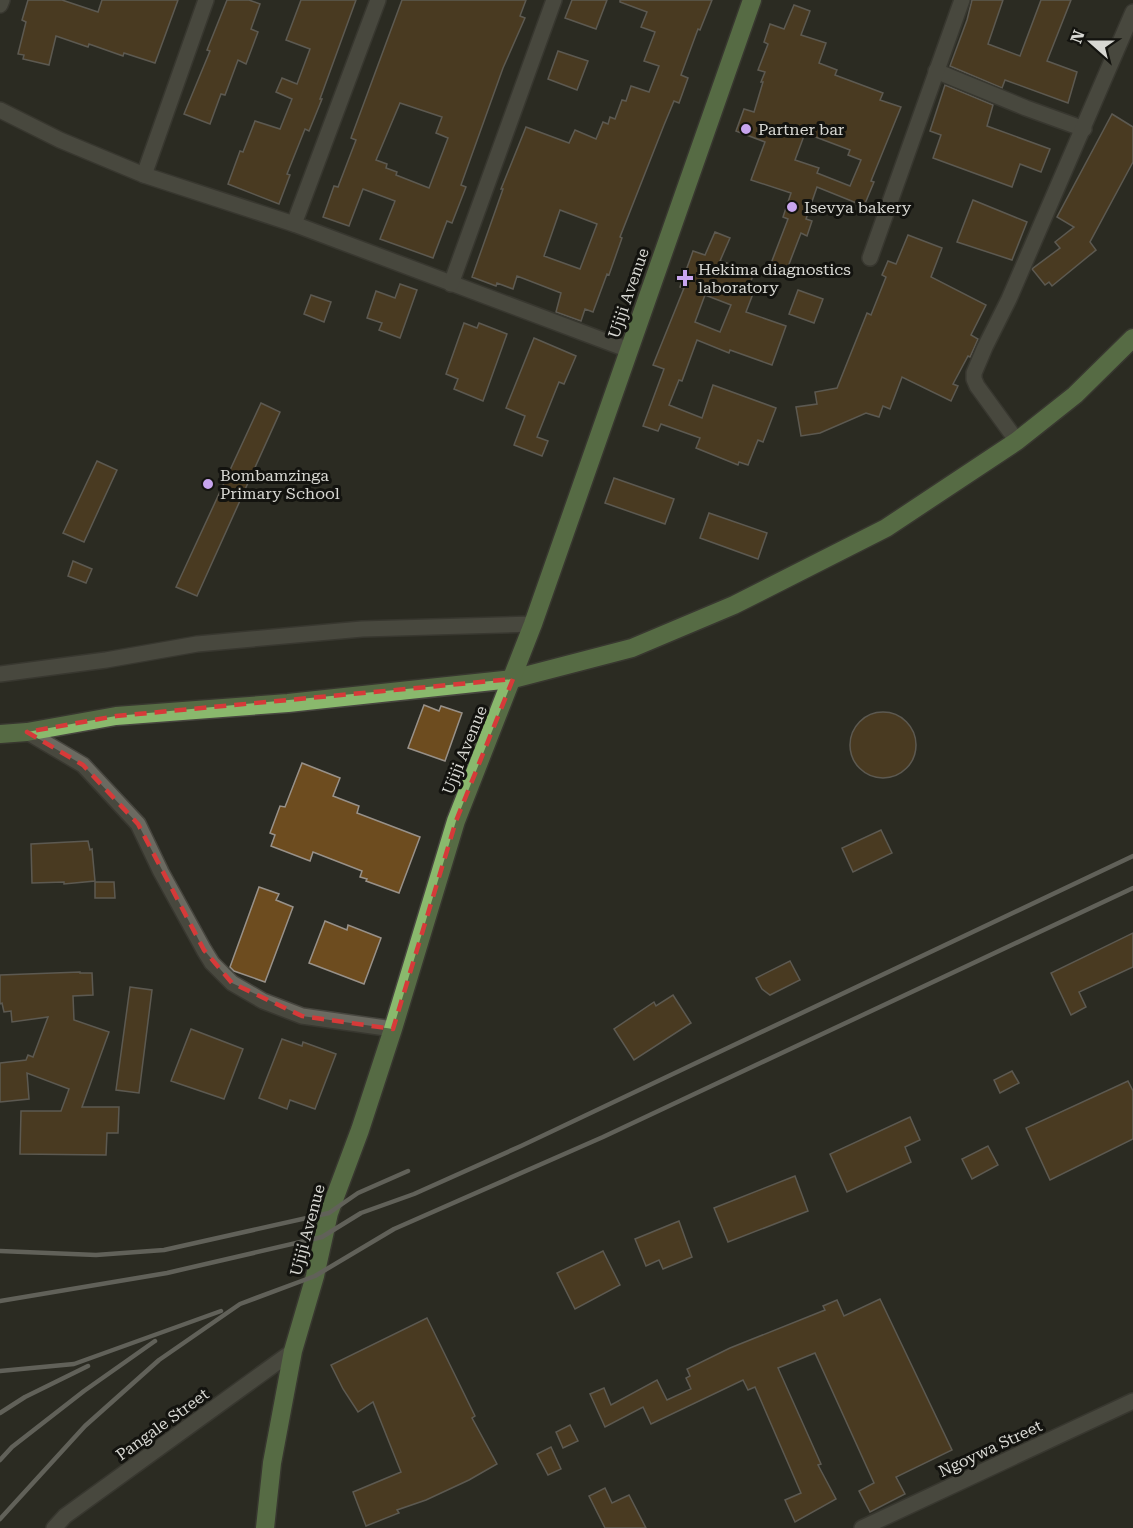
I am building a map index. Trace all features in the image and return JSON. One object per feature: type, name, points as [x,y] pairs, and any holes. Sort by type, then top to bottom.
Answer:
[{"type":"highway","name":"Ujiji Avenue","points":[[265,1528],[272,1463],[293,1351],[315,1276],[329,1213],[360,1130],[393,1029],[456,822],[533,624],[752,0]]},
{"type":"highway","points":[[0,734],[27,732],[116,716],[288,703],[513,679],[632,648],[734,605],[886,528],[1017,441],[1075,395],[1133,338]]},
{"type":"street","points":[[0,6],[2,0]]},
{"type":"street","points":[[144,175],[206,0]]},
{"type":"street","points":[[294,224],[378,0]]},
{"type":"street","points":[[451,284],[554,0]]},
{"type":"street","points":[[870,258],[962,0]]},
{"type":"street","points":[[1017,441],[977,386],[974,373],[1084,129],[1133,12]]},
{"type":"street","points":[[936,71],[1084,129]]},
{"type":"street","points":[[0,110],[60,140],[144,175],[294,224],[629,350]]},
{"type":"street","points":[[0,674],[106,660],[196,644],[350,630],[533,624]]},
{"type":"street","points":[[27,732],[83,765],[138,824],[161,872],[204,950],[212,963],[232,983],[263,1001],[302,1016],[393,1029]]},
{"type":"street","name":"Pangale Street","points":[[54,1528],[65,1516],[293,1351]]},
{"type":"street","name":"Ngoywa Street","points":[[862,1528],[1133,1401]]},
{"type":"highlighted area","points":[[513,679],[456,821],[393,1029],[302,1016],[232,983],[204,950],[138,824],[83,765],[27,732],[116,716]]},
{"type":"building","points":[[28,0],[62,0],[98,12],[102,0],[178,0],[155,63],[124,53],[123,56],[89,44],[88,47],[56,36],[49,65],[23,59],[24,55],[18,54],[26,22],[22,20]]},
{"type":"building","points":[[227,0],[249,0],[260,4],[251,29],[258,32],[246,64],[238,60],[225,95],[221,94],[210,124],[184,114],[210,51],[207,50]]},
{"type":"building","points":[[301,0],[356,0],[320,99],[322,99],[309,131],[305,129],[287,174],[290,175],[279,204],[228,184],[240,151],[243,152],[255,121],[280,129],[292,99],[276,92],[282,78],[297,84],[310,49],[286,40]]},
{"type":"building","points":[[402,0],[526,0],[520,16],[525,18],[503,68],[461,185],[466,187],[452,223],[447,221],[433,258],[380,239],[395,201],[363,189],[349,226],[323,217],[334,186],[338,187],[356,140],[351,138]],"holes":[[[400,103],[442,117],[436,133],[448,138],[429,188],[396,175],[397,172],[386,168],[387,164],[376,160]]]},
{"type":"building","points":[[572,0],[607,0],[596,29],[565,18]]},
{"type":"building","points":[[620,0],[712,0],[700,30],[698,29],[681,75],[688,78],[679,103],[674,101],[664,125],[620,237],[622,238],[609,275],[607,274],[593,312],[585,309],[581,321],[556,312],[561,293],[517,276],[513,289],[497,283],[496,286],[472,277],[503,189],[501,189],[526,127],[569,143],[575,130],[596,139],[603,122],[608,124],[610,117],[615,119],[622,100],[626,101],[631,86],[649,92],[659,66],[644,61],[655,32],[641,27],[647,12],[620,2]],"holes":[[[560,210],[597,224],[580,269],[544,256]]]},
{"type":"building","points":[[972,0],[1003,0],[988,44],[1020,56],[1041,0],[1071,0],[1047,61],[1077,72],[1068,103],[1005,80],[1002,88],[950,66]]},
{"type":"building","points":[[794,5],[810,11],[801,35],[826,43],[819,63],[837,70],[835,75],[883,93],[880,100],[901,107],[871,181],[874,182],[864,206],[817,187],[806,219],[812,221],[807,236],[801,233],[786,272],[770,266],[788,219],[783,217],[791,193],[751,180],[765,142],[736,131],[744,109],[754,112],[765,72],[758,70],[768,44],[764,42],[770,24],[784,29]],"holes":[[[805,133],[850,150],[848,155],[861,160],[850,186],[817,173],[819,168],[795,160]]]},
{"type":"building","points":[[558,51],[588,61],[577,90],[548,79]]},
{"type":"building","points":[[945,85],[993,105],[987,126],[1050,149],[1041,172],[1020,164],[1012,187],[933,158],[941,135],[930,131]]},
{"type":"building","points":[[1112,114],[1133,127],[1133,162],[1090,242],[1096,250],[1052,286],[1049,282],[1045,285],[1032,269],[1060,248],[1055,242],[1074,227],[1057,217]]},
{"type":"building","points":[[973,200],[1027,222],[1012,260],[957,242]]},
{"type":"building","points":[[715,232],[730,238],[720,261],[727,263],[726,266],[753,276],[748,288],[754,291],[746,312],[786,326],[772,365],[730,350],[729,353],[697,340],[682,381],[679,380],[669,405],[702,418],[713,385],[776,408],[763,442],[758,440],[748,465],[739,462],[738,465],[696,448],[700,438],[661,424],[658,431],[643,426],[664,369],[653,365],[684,288],[680,287],[693,251],[705,255]],"holes":[[[705,295],[731,305],[720,332],[695,322]]]},
{"type":"building","points":[[908,235],[942,248],[931,277],[986,305],[971,335],[978,339],[953,384],[958,386],[951,401],[902,377],[890,409],[883,406],[879,417],[866,413],[820,433],[801,436],[796,407],[817,404],[815,392],[837,388],[867,313],[871,315],[886,277],[882,275],[888,261],[896,264]]},
{"type":"building","points":[[400,284],[417,290],[400,338],[379,330],[382,323],[367,318],[376,291],[395,298]]},
{"type":"building","points":[[798,290],[823,299],[814,323],[789,314]]},
{"type":"building","points":[[311,295],[331,302],[324,322],[304,314]]},
{"type":"building","points":[[464,323],[477,328],[479,323],[507,334],[483,401],[454,389],[458,379],[446,374]]},
{"type":"building","points":[[534,338],[576,356],[564,384],[559,382],[537,437],[548,441],[542,456],[514,445],[525,416],[506,408]]},
{"type":"building","points":[[261,403],[280,412],[197,596],[176,587]]},
{"type":"building","points":[[97,461],[117,470],[84,542],[63,533]]},
{"type":"building","points":[[614,478],[674,499],[665,524],[605,503]]},
{"type":"building","points":[[709,513],[767,533],[758,559],[700,538]]},
{"type":"building","points":[[73,561],[92,569],[86,583],[68,576]]},
{"type":"building","points":[[424,705],[439,711],[441,706],[462,713],[445,761],[408,748]]},
{"type":"building","points":[[883,712],[896,715],[906,722],[913,732],[916,745],[913,758],[906,768],[896,775],[883,778],[870,775],[860,768],[853,758],[850,745],[853,732],[860,722],[870,715]]},
{"type":"building","points":[[302,763],[340,778],[333,796],[359,806],[357,813],[420,837],[399,893],[366,881],[367,879],[360,877],[362,871],[313,852],[310,861],[271,846],[275,835],[270,833],[280,806],[285,807]]},
{"type":"building","points":[[881,830],[892,853],[853,872],[842,848]]},
{"type":"building","points":[[88,841],[90,850],[92,849],[95,881],[64,884],[64,882],[32,883],[31,844]]},
{"type":"building","points":[[95,882],[114,882],[115,898],[95,898]]},
{"type":"building","points":[[259,887],[279,894],[276,900],[293,907],[265,982],[234,971],[230,967]]},
{"type":"building","points":[[325,921],[347,930],[348,925],[381,938],[364,984],[309,963]]},
{"type":"building","points":[[1133,933],[1133,967],[1079,992],[1086,1007],[1071,1015],[1051,973]]},
{"type":"building","points":[[790,961],[800,980],[770,995],[762,989],[756,978]]},
{"type":"building","points":[[92,973],[93,995],[73,996],[74,1020],[109,1032],[82,1107],[119,1107],[118,1133],[107,1133],[106,1155],[20,1154],[21,1111],[61,1111],[69,1089],[27,1073],[29,1099],[0,1102],[0,1063],[26,1060],[28,1055],[33,1057],[48,1017],[12,1022],[11,1011],[4,1012],[2,1003],[0,1004],[0,975]]},
{"type":"building","points":[[130,987],[152,990],[139,1093],[116,1090]]},
{"type":"building","points":[[673,995],[691,1023],[634,1060],[614,1029],[654,1002],[656,1006]]},
{"type":"building","points":[[191,1029],[243,1049],[224,1099],[171,1081]]},
{"type":"building","points":[[282,1039],[302,1046],[303,1042],[336,1054],[315,1109],[290,1100],[287,1109],[259,1098]]},
{"type":"building","points":[[1012,1071],[1019,1083],[1000,1093],[994,1080]]},
{"type":"building","points":[[1128,1081],[1133,1091],[1133,1139],[1050,1180],[1026,1128]]},
{"type":"building","points":[[910,1117],[920,1140],[905,1147],[911,1162],[847,1192],[830,1154]]},
{"type":"building","points":[[988,1146],[998,1165],[972,1179],[962,1159]]},
{"type":"building","points":[[795,1176],[808,1211],[728,1242],[714,1208]]},
{"type":"building","points":[[679,1221],[692,1257],[663,1269],[659,1260],[646,1266],[635,1239]]},
{"type":"building","points":[[603,1251],[620,1285],[575,1309],[557,1273]]},
{"type":"building","points":[[880,1299],[952,1450],[896,1477],[905,1494],[870,1512],[859,1491],[874,1483],[815,1353],[778,1368],[821,1464],[818,1465],[836,1499],[795,1522],[785,1500],[801,1493],[755,1387],[748,1390],[743,1380],[651,1424],[643,1407],[605,1427],[590,1394],[604,1388],[611,1405],[657,1380],[667,1400],[691,1389],[686,1378],[690,1376],[687,1369],[730,1348],[825,1310],[823,1306],[837,1300],[844,1316]]},
{"type":"building","points":[[427,1318],[475,1416],[472,1418],[497,1464],[469,1480],[426,1500],[397,1510],[399,1513],[366,1526],[353,1492],[401,1472],[373,1402],[358,1412],[331,1365]]},
{"type":"building","points":[[570,1425],[578,1441],[563,1448],[556,1432]]},
{"type":"building","points":[[551,1447],[561,1469],[548,1475],[537,1454]]},
{"type":"building","points":[[605,1488],[612,1503],[629,1495],[646,1528],[605,1528],[589,1496]]},
{"type":"railway","points":[[0,1301],[167,1273],[322,1237],[361,1213],[414,1194],[521,1146],[1133,856]]},
{"type":"railway","points":[[0,1519],[85,1426],[159,1360],[240,1304],[315,1276],[394,1229],[603,1137],[1133,888]]},
{"type":"railway","points":[[0,1251],[96,1255],[164,1250],[329,1213],[358,1193],[408,1171]]},
{"type":"railway","points":[[0,1371],[74,1364],[221,1311]]},
{"type":"railway","points":[[0,1460],[12,1447],[84,1391],[155,1341]]},
{"type":"railway","points":[[0,1413],[25,1397],[88,1366]]},
{"type":"place","name":"Partner bar","points":[[746,129]]},
{"type":"place","name":"Isevya bakery","points":[[792,207]]},
{"type":"place","name":"Hekima diagnostics laboratory","points":[[685,278]]},
{"type":"place","name":"Bombamzinga Primary School","points":[[208,484]]}]
